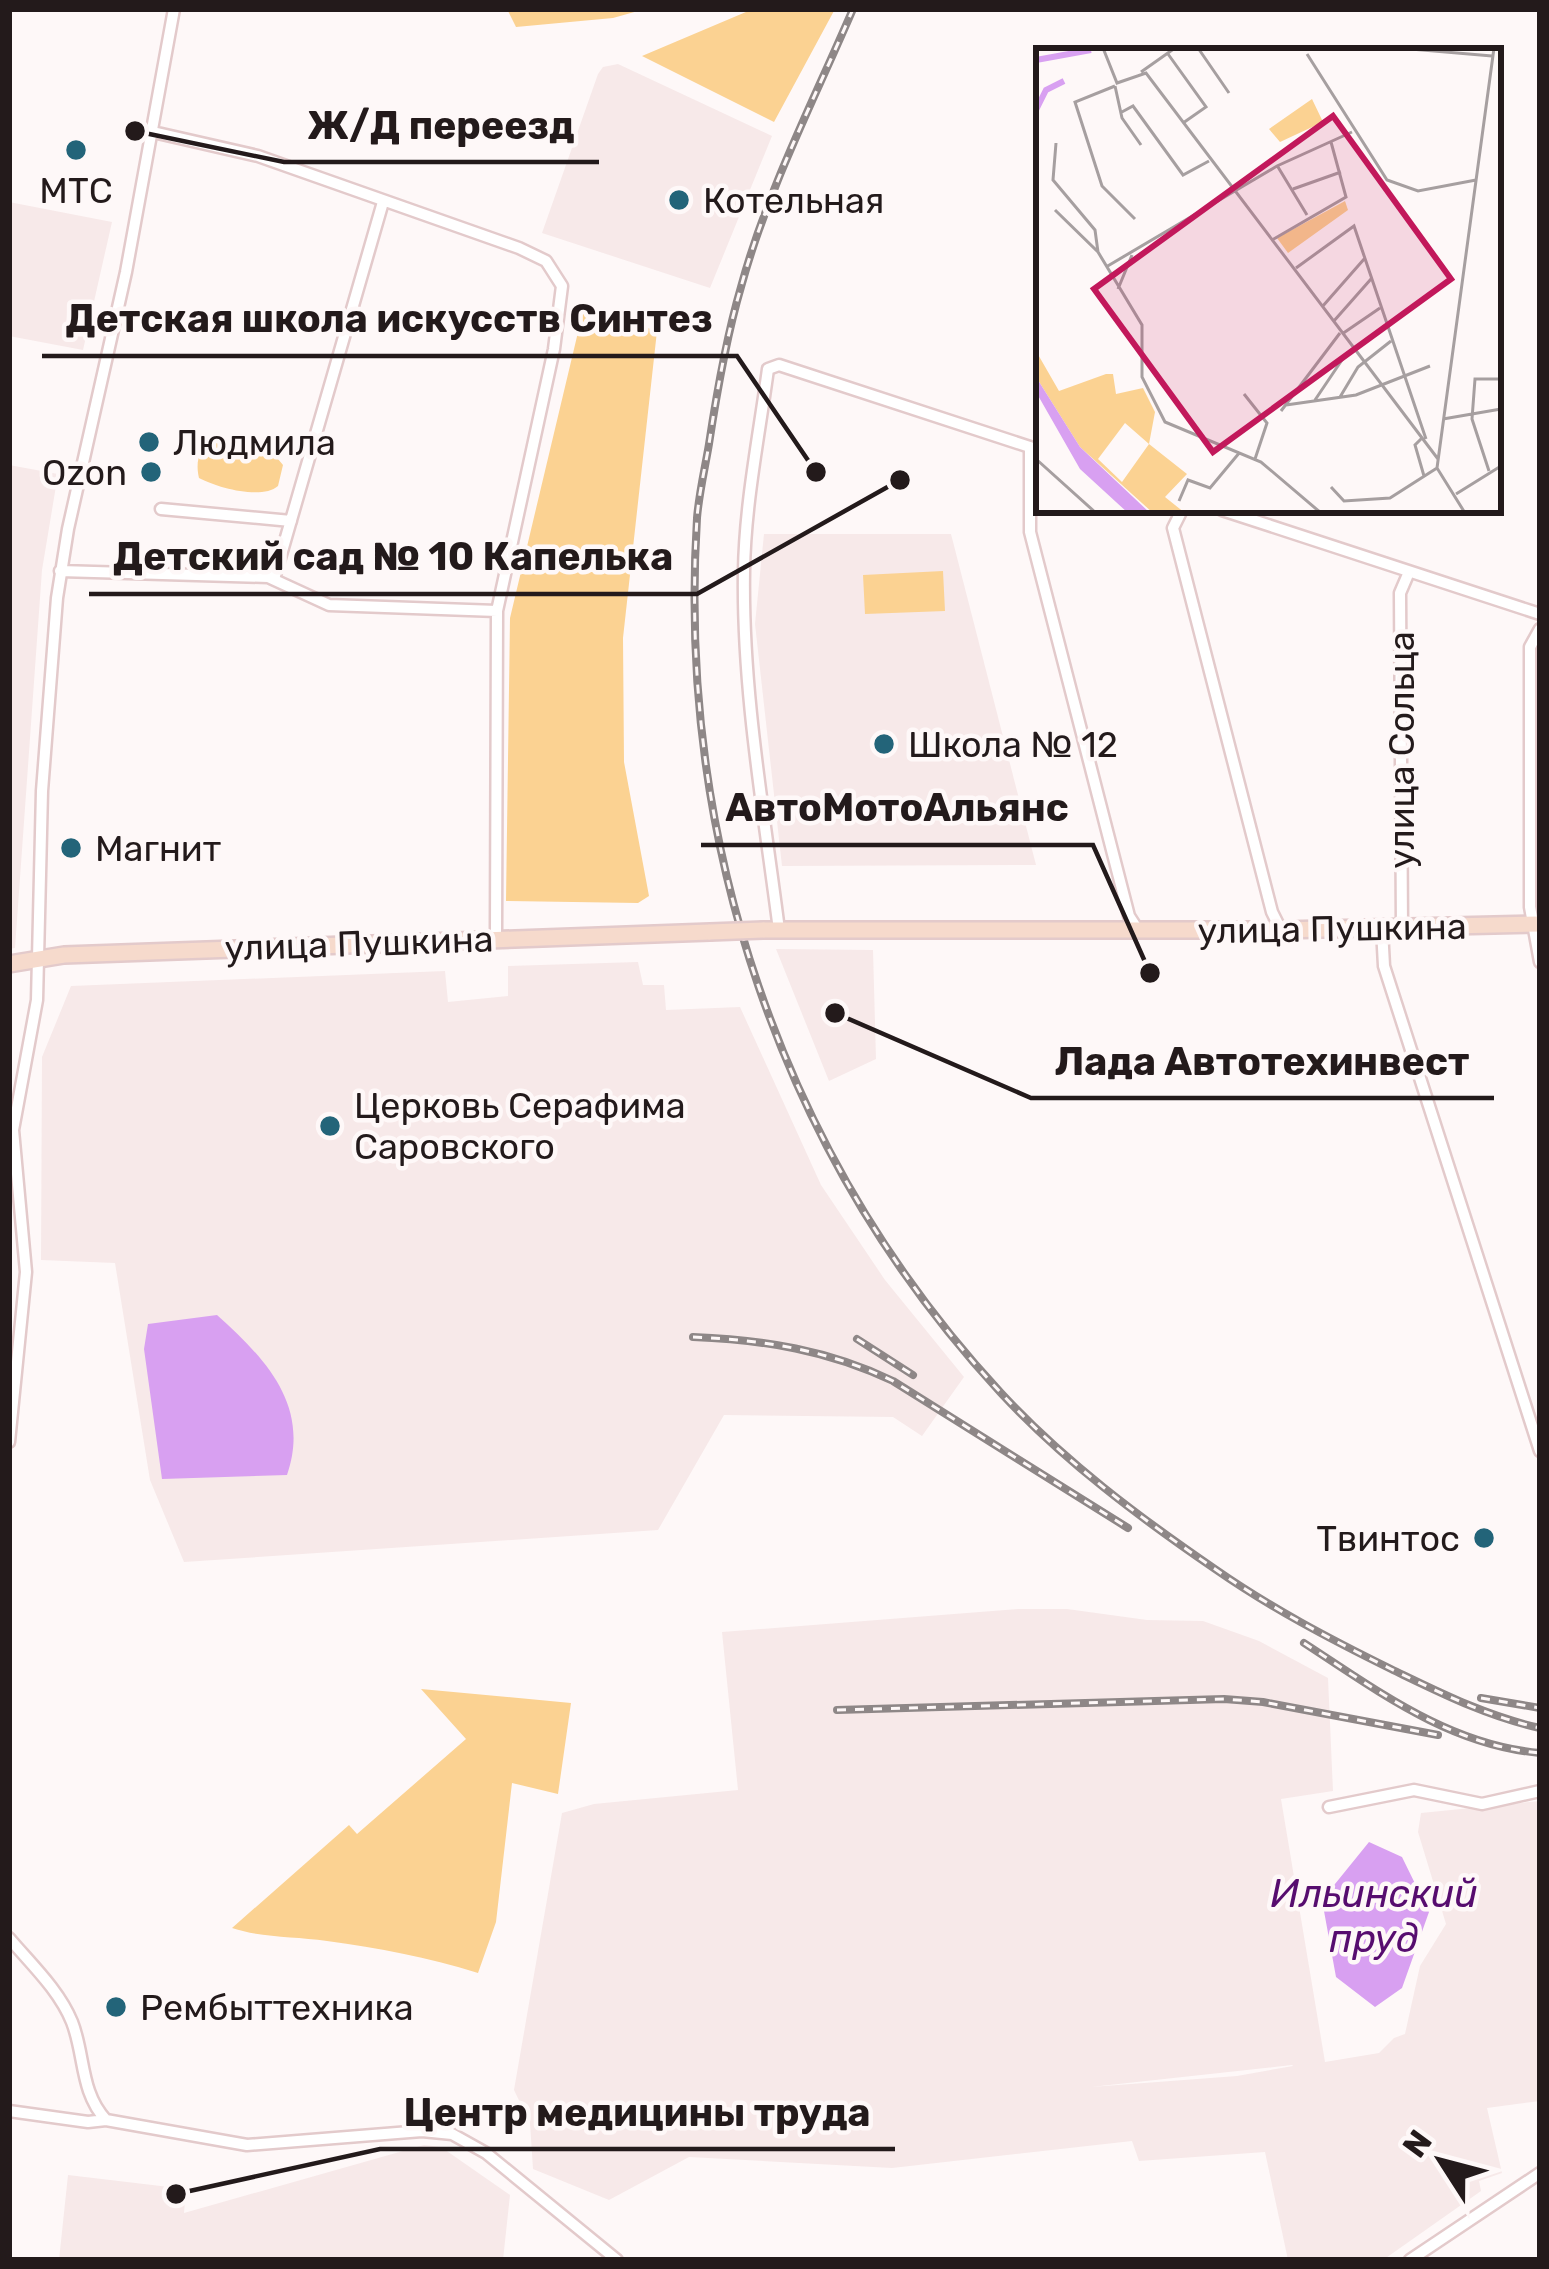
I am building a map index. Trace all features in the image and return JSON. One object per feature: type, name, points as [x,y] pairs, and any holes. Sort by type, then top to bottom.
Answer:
[{"type":"street","points":[[9,1442],[26,1272],[13,1130],[38,1000],[42,791],[60,571],[153,132],[174,9]]},
{"type":"street","points":[[153,132],[258,156],[519,248],[546,261],[562,286],[554,349],[497,610],[496,937]]},
{"type":"street","points":[[274,580],[383,202]]},
{"type":"street","points":[[771,930],[744,566],[768,369],[779,365],[1034,449],[1030,532],[1129,916],[1138,930]]},
{"type":"street","points":[[161,509],[291,521]]},
{"type":"street","points":[[1180,513],[1173,528],[1272,912],[1281,930]]},
{"type":"street","points":[[1231,513],[1540,614]]},
{"type":"street","points":[[60,571],[274,580],[329,605],[497,610]]},
{"type":"street","name":"улица Сольца","points":[[1402,928],[1400,593],[1409,572]]},
{"type":"street","points":[[1540,628],[1530,646],[1530,907],[1537,924],[1540,962]]},
{"type":"street","name":"улица Пушкина","points":[[9,964],[496,937],[1537,924]]},
{"type":"street","points":[[1382,929],[1384,966],[1540,1451]]},
{"type":"street","points":[[1329,1808],[1414,1790],[1482,1804],[1540,1791]]},
{"type":"street","points":[[9,1938],[74,2024],[95,2108],[106,2120]]},
{"type":"street","points":[[9,2111],[88,2122],[106,2120],[247,2145],[422,2131],[452,2134],[486,2153],[617,2260]]},
{"type":"street","points":[[1410,2260],[1540,2173]]},
{"type":"shaded area","points":[[507,9],[645,9],[613,18],[516,27]]},
{"type":"shaded area","points":[[753,9],[835,9],[774,122],[642,56]]},
{"type":"shaded area","points":[[618,64],[772,136],[710,288],[542,233],[598,74],[603,67]]},
{"type":"shaded area","points":[[9,202],[112,222],[83,350],[9,336]]},
{"type":"shaded area","points":[[584,307],[657,331],[623,638],[624,762],[649,896],[638,903],[506,901],[510,618]]},
{"type":"shaded area","points":[[216,442],[273,453],[283,465],[278,486],[251,492],[199,478],[200,455]]},
{"type":"shaded area","points":[[9,465],[58,474],[42,570],[15,948],[9,949]]},
{"type":"shaded area","points":[[764,534],[951,534],[1036,865],[782,866],[755,624]]},
{"type":"shaded area","points":[[943,571],[945,611],[865,614],[863,575]]},
{"type":"shaded area","points":[[776,949],[873,950],[876,1059],[829,1081]]},
{"type":"shaded area","points":[[638,962],[643,985],[664,985],[666,1010],[740,1007],[821,1185],[885,1280],[964,1377],[922,1436],[893,1417],[724,1415],[658,1530],[184,1562],[150,1480],[115,1263],[41,1260],[42,1057],[71,986],[445,971],[448,1002],[508,996],[508,966]]},
{"type":"shaded area","points":[[1067,1609],[1147,1620],[1203,1621],[1259,1641],[1328,1678],[1333,1791],[1281,1799],[1325,2062],[1379,2053],[1405,2034],[1420,1966],[1446,1924],[1418,1832],[1421,1813],[1540,1801],[1540,2101],[1487,2108],[1502,2173],[1479,2181],[1481,2191],[1383,2260],[1288,2260],[1265,2152],[1139,2161],[1132,2141],[892,2168],[689,2157],[609,2200],[533,2169],[530,2123],[514,2090],[562,1813],[594,1804],[738,1790],[722,1632]],"holes":[[[1293,2066],[1237,2076],[1091,2087]]]},
{"type":"shaded area","points":[[421,1689],[571,1703],[558,1794],[512,1783],[496,1922],[478,1973],[384,1950],[232,1928],[349,1825],[357,1834],[466,1739]]},
{"type":"shaded area","points":[[424,2145],[441,2147],[510,2195],[503,2260],[59,2260],[68,2175],[186,2189],[184,2213]]},
{"type":"water","points":[[217,1315],[267,1366],[288,1405],[293,1450],[287,1475],[162,1479],[144,1349],[148,1324]]},
{"type":"water","name":"Ильинский пруд","points":[[1369,1842],[1402,1857],[1429,1912],[1402,1988],[1375,2007],[1336,1977],[1322,1900]]},
{"type":"railway","points":[[853,9],[752,251],[726,345],[697,518],[695,638],[705,757],[726,873],[759,987],[802,1096],[857,1201],[924,1300],[1001,1393],[1050,1442],[1158,1529],[1279,1610],[1446,1695],[1540,1728]]},
{"type":"railway","points":[[693,1337],[796,1349],[844,1361],[893,1381],[1128,1528]]},
{"type":"railway","points":[[857,1339],[913,1375]]},
{"type":"railway","points":[[1304,1643],[1387,1697],[1445,1727],[1507,1748],[1540,1753]]},
{"type":"railway","points":[[1481,1698],[1540,1708]]},
{"type":"railway","points":[[837,1710],[1224,1699],[1438,1735]]},
{"type":"place","name":"Ж/Д переезд","points":[[135,131]]},
{"type":"place","name":"МТС","points":[[76,150]]},
{"type":"place","name":"Котельная","points":[[679,200]]},
{"type":"place","name":"Людмила","points":[[149,442]]},
{"type":"place","name":"Ozon","points":[[151,472]]},
{"type":"place","name":"Детская школа искусств Синтез","points":[[816,472]]},
{"type":"place","name":"Детский сад № 10 Капелька","points":[[900,480]]},
{"type":"place","name":"Школа № 12","points":[[884,744]]},
{"type":"place","name":"Магнит","points":[[71,848]]},
{"type":"place","name":"АвтоМотоАльянс","points":[[1150,973]]},
{"type":"place","name":"Лада Автотехинвест","points":[[835,1013]]},
{"type":"place","name":"Церковь Серафима Саровского","points":[[330,1126]]},
{"type":"place","name":"Твинтос","points":[[1484,1538]]},
{"type":"place","name":"Рембыттехника","points":[[116,2007]]},
{"type":"place","name":"Центр медицины труда","points":[[176,2194]]}]
